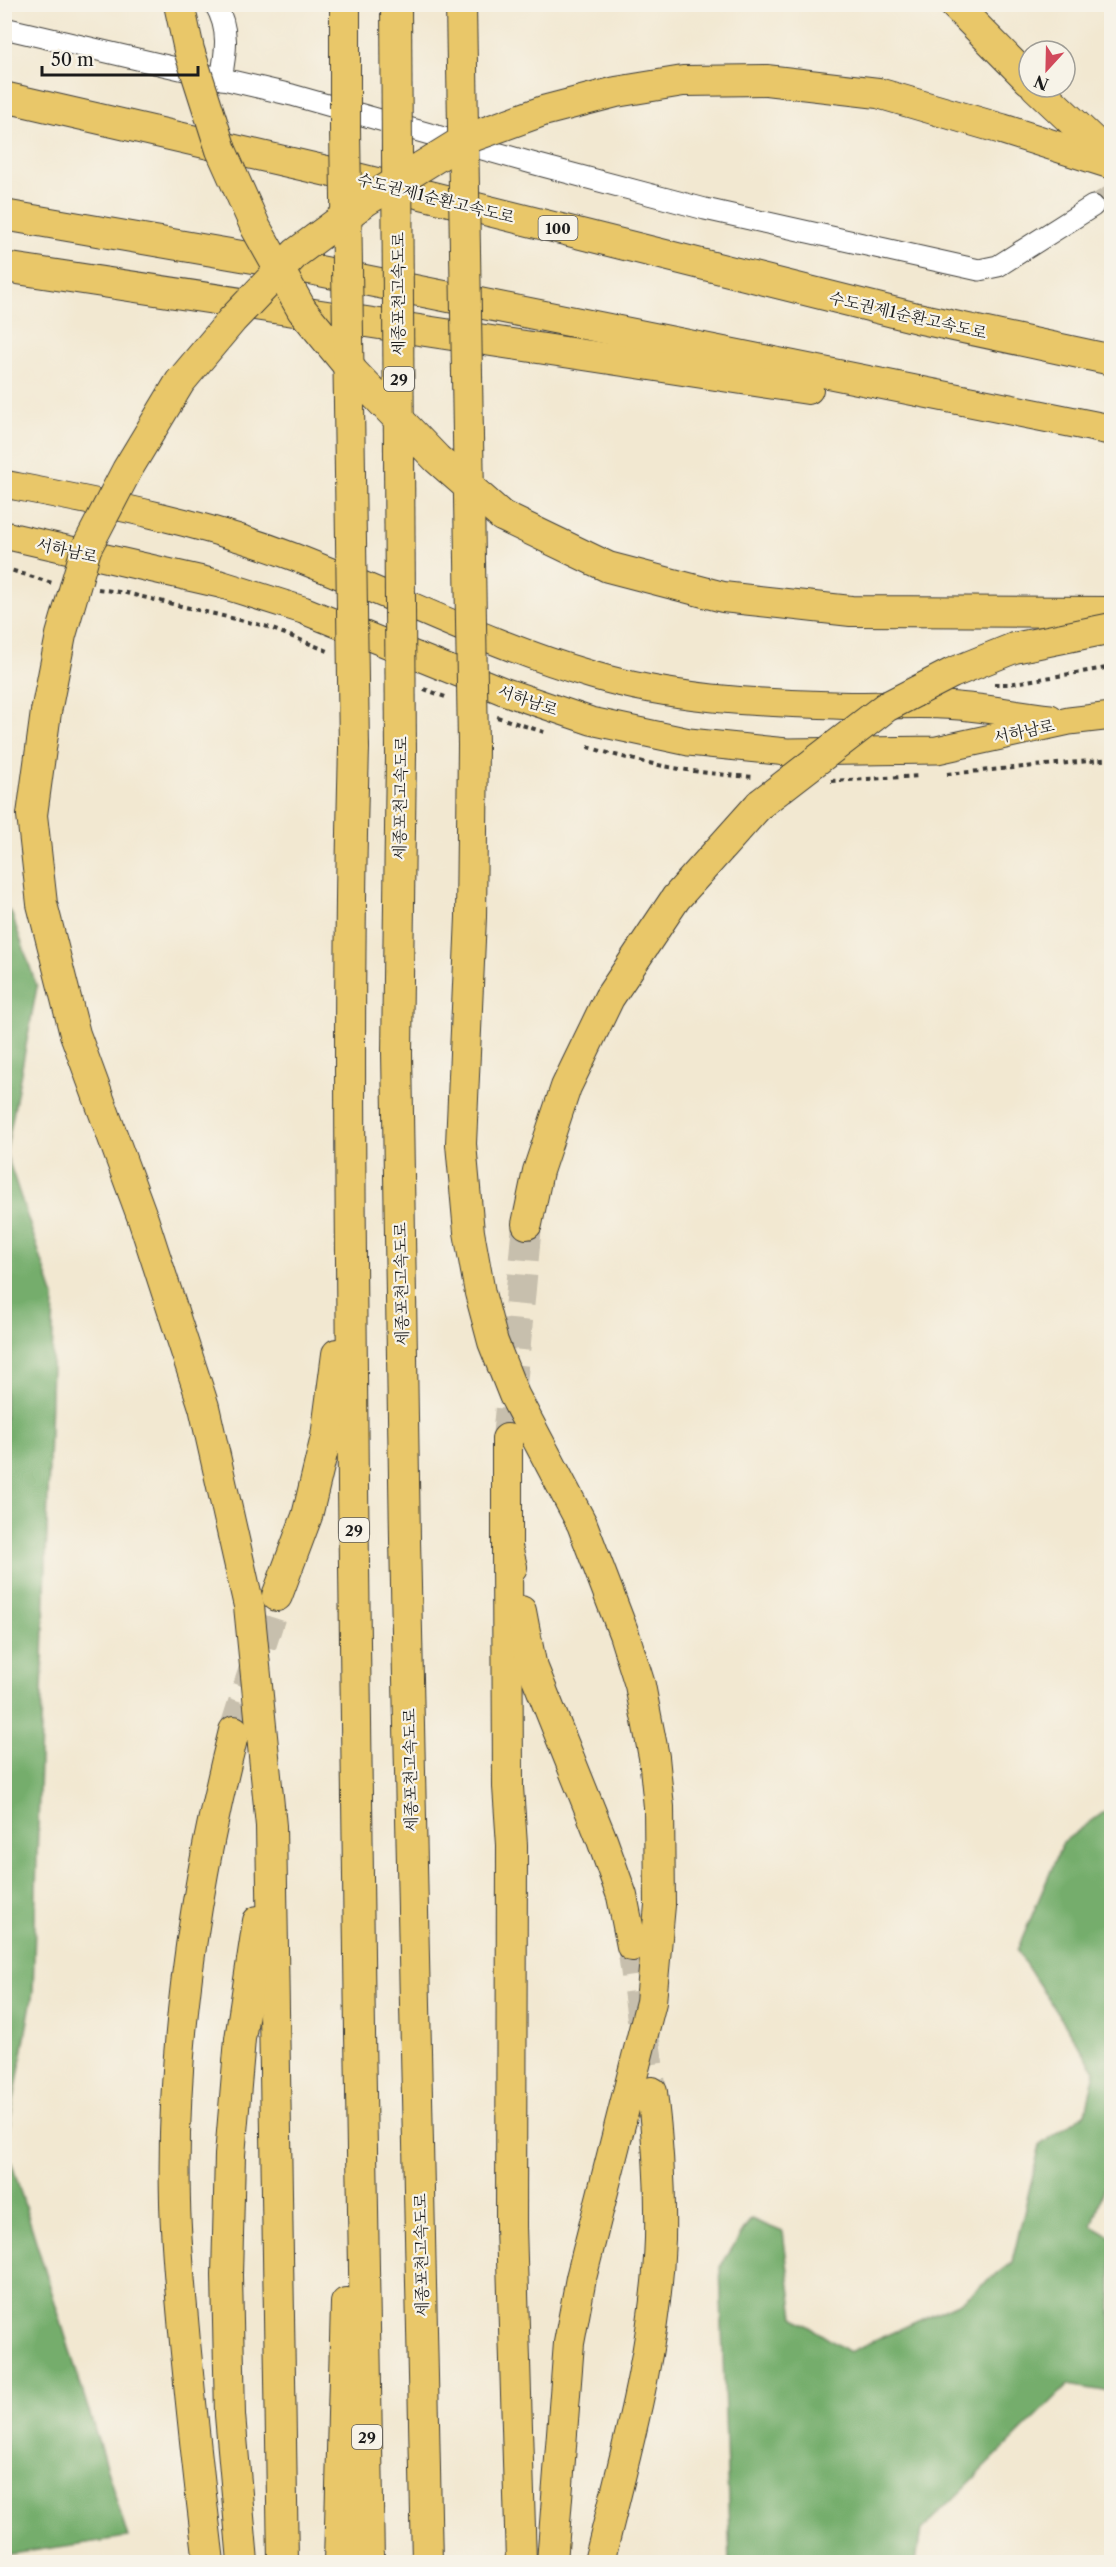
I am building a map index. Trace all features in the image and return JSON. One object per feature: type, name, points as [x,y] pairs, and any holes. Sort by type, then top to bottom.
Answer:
[{"type":"highway","points":[[179,4],[189,50],[221,150],[256,228],[302,310],[354,373],[437,459],[502,516],[608,567],[723,597],[851,611],[1112,612]]},
{"type":"highway","name":"29","points":[[345,4],[354,748],[350,879],[351,1256],[359,2040],[369,2562]]},
{"type":"highway","name":"세종포천고속도로","points":[[396,4],[401,754],[398,1088],[405,1563],[427,2562]]},
{"type":"highway","points":[[461,4],[473,745],[471,917],[461,1144],[469,1232],[480,1293],[493,1342],[514,1395],[582,1524],[630,1654],[640,1685],[652,1746],[659,1807],[660,1905],[651,2002],[581,2277],[569,2343],[552,2562]]},
{"type":"highway","points":[[954,4],[1017,68]]},
{"type":"highway","points":[[283,2562],[271,1826],[249,1606],[204,1407],[143,1219],[75,1034],[42,904],[32,815],[46,712],[62,635],[86,549],[127,471],[180,382],[232,320],[296,253],[366,201],[466,139],[543,111],[616,92],[683,81],[766,80],[878,93],[1112,164]]},
{"type":"highway","name":"수도권제1순환고속도로","points":[[4,97],[353,177],[917,318],[1112,360]]},
{"type":"highway","points":[[1049,99],[1112,159]]},
{"type":"highway","points":[[4,215],[265,260],[1112,430]]},
{"type":"highway","points":[[4,267],[1112,435]]},
{"type":"highway","points":[[527,1224],[538,1171],[566,1087],[609,998],[676,898],[760,804],[886,707],[952,673],[1014,648],[1112,628]]},
{"type":"highway","points":[[276,1596],[307,1516],[326,1437],[351,1256]]},
{"type":"highway","points":[[507,1439],[508,1787],[512,1845],[511,2226],[521,2562]]},
{"type":"highway","points":[[507,1547],[531,1662],[606,1851],[622,1896],[632,1946]]},
{"type":"highway","points":[[209,2562],[196,2460],[178,2272],[175,2202],[176,2128],[189,1958],[200,1876],[234,1731]]},
{"type":"highway","points":[[243,2562],[230,2415],[227,2275],[230,2155],[240,2039],[271,1826]]},
{"type":"highway","points":[[339,2562],[343,2367],[359,2040]]},
{"type":"highway","points":[[599,2562],[637,2406],[652,2316],[660,2240],[659,2150],[652,2092]]},
{"type":"main road","name":"서하남로","points":[[4,484],[130,508],[224,533],[293,557],[508,646],[592,675],[665,692],[739,700],[835,706],[944,705],[1069,721]]},
{"type":"main road","name":"서하남로","points":[[4,535],[220,584],[303,610],[503,691],[591,721],[689,742],[787,752],[938,750],[1069,721],[1112,716]]},
{"type":"lane","points":[[215,4],[223,17],[227,47],[221,79]]},
{"type":"lane","points":[[4,28],[292,95],[705,209],[979,270],[998,266],[1093,206]]},
{"type":"path","points":[[986,684],[1009,684],[1112,667]]},
{"type":"green space","points":[[5,909],[11,912],[37,987],[6,1153],[54,1297],[33,1992],[6,2145],[128,2537],[5,2555]]},
{"type":"green space","points":[[1111,1807],[1112,2165],[1092,2226],[1111,2237],[1111,2392],[1068,2385],[921,2531],[916,2562],[730,2562],[720,2267],[751,2219],[783,2232],[794,2317],[849,2352],[960,2302],[1012,2262],[1040,2145],[1086,2113],[1095,2071],[1017,1951],[1063,1842]]},
{"type":"tunnel","points":[[1093,206],[1112,195]]},
{"type":"tunnel","points":[[507,1439],[527,1224]]},
{"type":"tunnel","points":[[234,1731],[277,1596]]},
{"type":"tunnel","points":[[632,1946],[652,2092]]}]
